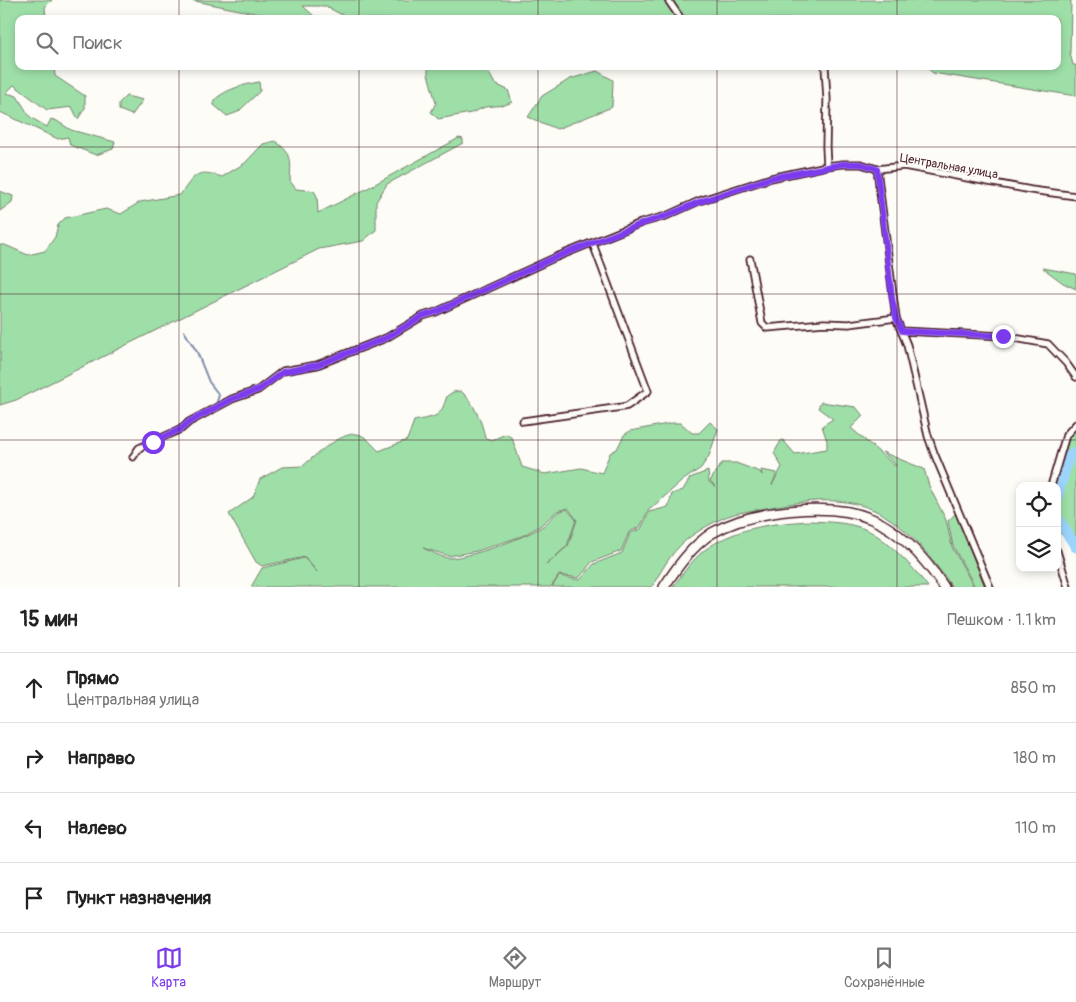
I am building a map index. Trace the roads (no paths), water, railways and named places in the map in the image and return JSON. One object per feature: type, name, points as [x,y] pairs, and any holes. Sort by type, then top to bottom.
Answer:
[{"type":"main road","points":[[664,587],[691,551],[713,533],[750,519],[788,512],[822,509],[857,514],[884,525],[914,550],[944,587]]},
{"type":"street","points":[[668,0],[678,15]]},
{"type":"street","points":[[825,70],[828,99],[827,166]]},
{"type":"street","name":"Центральная улица","points":[[132,457],[139,448],[181,429],[189,422],[232,399],[258,390],[283,372],[317,365],[386,338],[423,316],[436,312],[524,271],[707,199],[771,178],[843,164],[861,164],[877,169],[904,166],[1031,190],[1076,196]]},
{"type":"street","points":[[877,169],[896,318],[907,345],[928,436],[990,587]]},
{"type":"street","points":[[523,420],[627,406],[648,391],[594,244]]},
{"type":"street","points":[[750,259],[762,323],[767,328],[824,323],[849,324],[896,318]]},
{"type":"street","points":[[902,331],[1003,336],[1048,344],[1076,377]]},
{"type":"street","points":[[1052,482],[1066,435],[1076,424]]},
{"type":"street","points":[[1061,564],[1068,587]]},
{"type":"waterway","points":[[184,331],[197,352],[209,382],[219,395],[216,405]]},
{"type":"waterway","points":[[1061,484],[1069,455],[1076,452]]},
{"type":"waterway","points":[[1061,523],[1076,547]]}]
